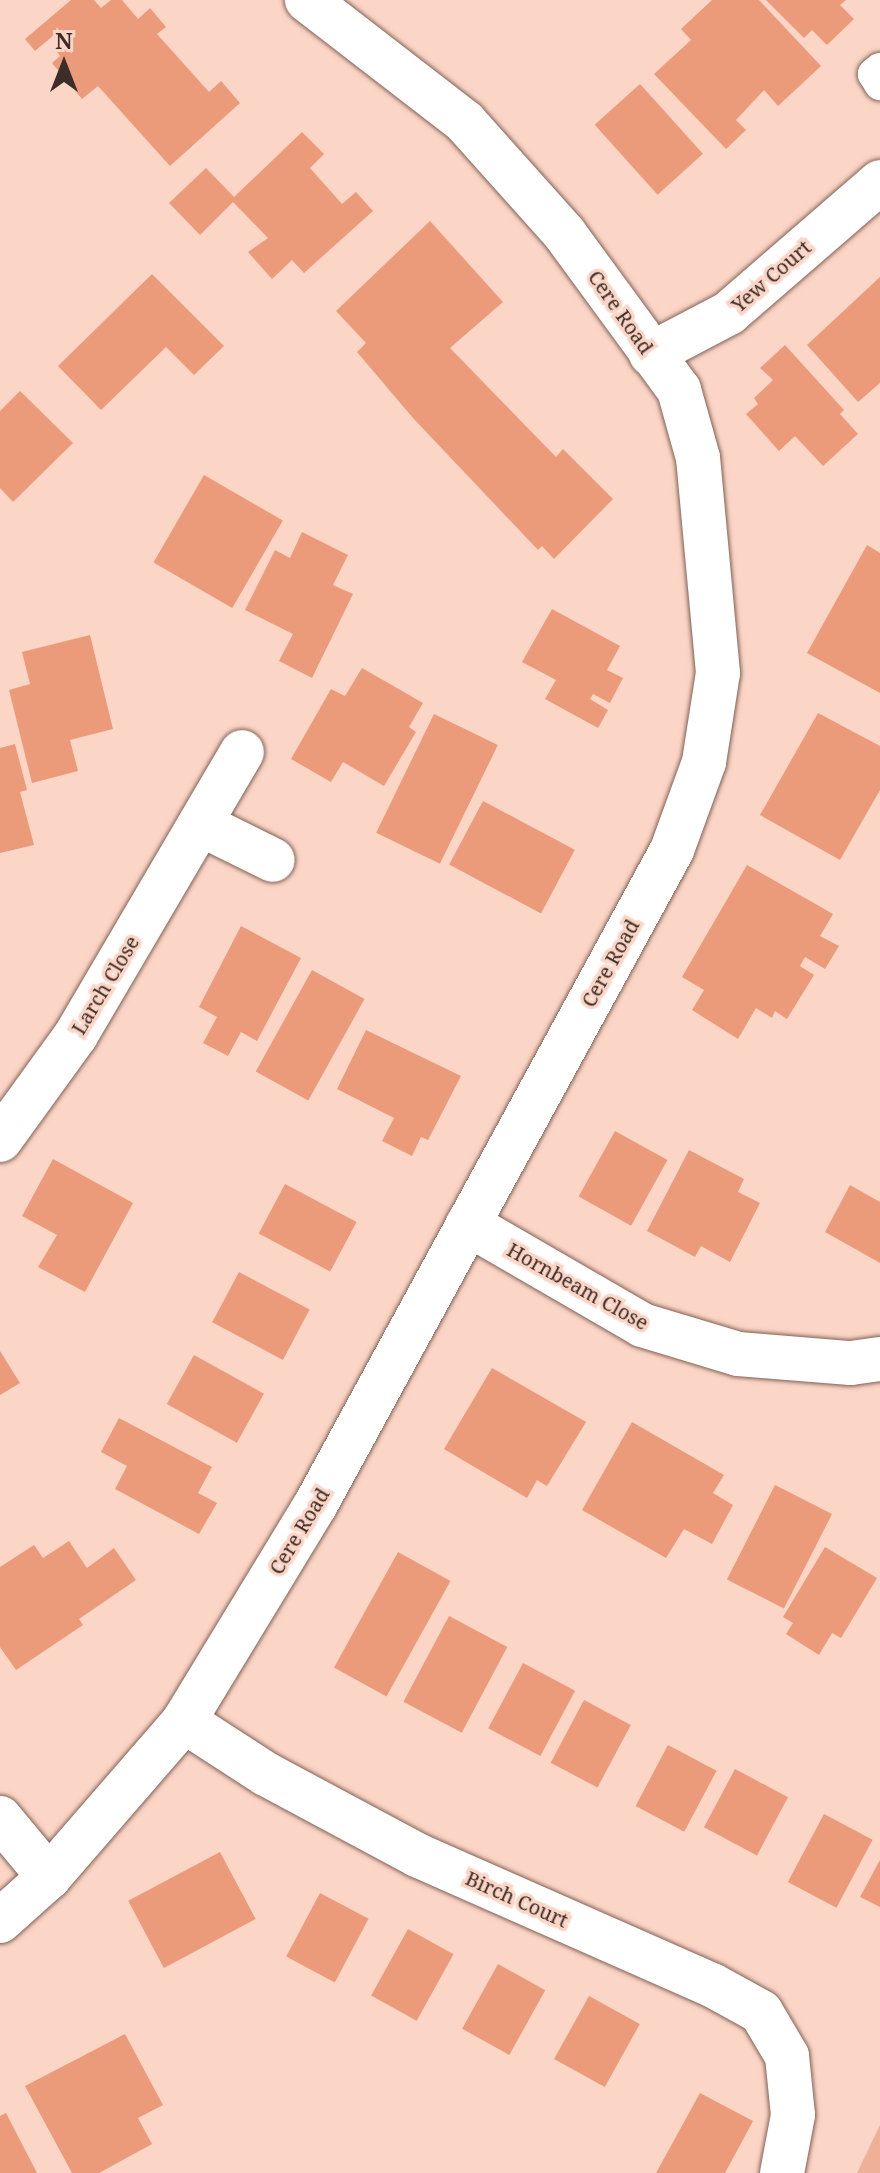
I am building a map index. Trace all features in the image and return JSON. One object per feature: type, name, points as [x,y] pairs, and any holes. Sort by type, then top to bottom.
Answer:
[{"type":"street","name":"Cere Road","points":[[0,1921],[49,1877],[184,1721],[316,1504],[672,850],[704,762],[718,673],[698,458],[679,390],[565,234],[465,122],[307,0]]},
{"type":"street","name":"Yew Court","points":[[651,354],[729,313],[880,182]]},
{"type":"street","name":"Larch Close","points":[[0,1140],[76,1035],[242,752]]},
{"type":"street","points":[[200,824],[273,860]]},
{"type":"street","name":"Hornbeam Close","points":[[468,1224],[642,1325],[738,1354],[851,1363],[880,1359]]},
{"type":"street","name":"Birch Court","points":[[184,1721],[266,1774],[417,1855],[712,1985],[761,2012],[787,2056],[793,2115],[782,2173]]},
{"type":"street","points":[[0,1818],[49,1877]]},
{"type":"lane","points":[[880,69],[874,74],[880,84]]},
{"type":"shaded area","points":[[880,2125],[880,2173],[857,2173]]},
{"type":"building","points":[[71,0],[94,0],[101,8],[111,0],[122,0],[138,19],[150,8],[166,27],[157,34],[209,92],[221,81],[240,103],[170,166],[98,86],[82,99],[52,63],[60,56],[56,50],[62,45],[54,35],[35,51],[25,39]]},
{"type":"building","points":[[712,0],[759,0],[821,66],[778,106],[764,90],[736,120],[746,130],[726,149],[654,74],[691,40],[681,29]]},
{"type":"building","points":[[766,0],[846,0],[840,5],[854,19],[827,45],[812,30],[804,38]]},
{"type":"building","points":[[640,84],[703,154],[658,195],[595,125]]},
{"type":"building","points":[[302,132],[324,154],[310,168],[342,204],[356,192],[373,211],[304,273],[292,260],[272,279],[248,252],[268,238],[233,202],[200,235],[169,203],[206,168],[234,197]]},
{"type":"building","points":[[430,221],[503,302],[450,348],[556,457],[563,449],[613,499],[554,559],[542,546],[538,550],[413,418],[357,352],[366,343],[336,311]]},
{"type":"building","points":[[152,274],[224,346],[194,375],[166,347],[101,410],[58,366]]},
{"type":"building","points":[[880,277],[880,383],[858,402],[807,345]]},
{"type":"building","points":[[785,345],[844,410],[840,414],[858,434],[823,466],[795,436],[779,451],[746,414],[758,404],[754,398],[773,380],[760,368]]},
{"type":"building","points":[[20,391],[73,443],[13,502],[0,488],[0,411]]},
{"type":"building","points":[[204,475],[283,520],[232,608],[154,562]]},
{"type":"building","points":[[302,532],[348,555],[333,585],[353,594],[312,678],[279,661],[293,634],[245,610],[275,550],[290,558]]},
{"type":"building","points":[[867,545],[880,553],[880,693],[807,653]]},
{"type":"building","points":[[552,609],[620,646],[607,670],[623,678],[610,703],[593,694],[590,699],[608,710],[598,728],[545,699],[556,680],[522,662]]},
{"type":"building","points":[[90,635],[113,729],[70,740],[78,771],[32,783],[9,690],[30,684],[22,652]]},
{"type":"building","points":[[362,668],[423,703],[409,727],[416,732],[384,786],[343,762],[331,782],[291,759],[331,689],[345,696]]},
{"type":"building","points":[[818,713],[880,746],[880,790],[840,860],[760,815]]},
{"type":"building","points":[[434,714],[498,745],[440,864],[376,833]]},
{"type":"building","points":[[15,744],[27,790],[20,792],[34,845],[0,853],[0,748]]},
{"type":"building","points":[[483,801],[575,850],[541,913],[449,865]]},
{"type":"building","points":[[747,865],[833,914],[820,936],[839,946],[825,969],[805,957],[800,966],[814,975],[787,1019],[775,1011],[772,1018],[756,1008],[738,1039],[692,1010],[704,990],[682,977]]},
{"type":"building","points":[[241,926],[301,958],[257,1041],[241,1032],[228,1056],[203,1043],[217,1017],[199,1007]]},
{"type":"building","points":[[312,970],[364,999],[308,1101],[256,1071]]},
{"type":"building","points":[[366,1030],[461,1076],[428,1140],[421,1137],[412,1156],[382,1141],[394,1118],[337,1089]]},
{"type":"building","points":[[615,1131],[667,1160],[631,1226],[579,1197]]},
{"type":"building","points":[[689,1150],[744,1179],[738,1192],[760,1203],[730,1262],[701,1246],[695,1257],[647,1231]]},
{"type":"building","points":[[53,1159],[133,1203],[85,1292],[38,1267],[57,1235],[22,1216]]},
{"type":"building","points":[[285,1184],[357,1222],[330,1271],[259,1233]]},
{"type":"building","points":[[850,1185],[880,1202],[880,1263],[825,1232]]},
{"type":"building","points":[[239,1272],[310,1310],[283,1360],[212,1322]]},
{"type":"building","points":[[0,1351],[20,1383],[0,1395]]},
{"type":"building","points":[[194,1355],[264,1394],[237,1443],[167,1404]]},
{"type":"building","points":[[492,1368],[586,1422],[547,1486],[537,1480],[527,1498],[444,1449]]},
{"type":"building","points":[[119,1418],[212,1467],[198,1493],[217,1503],[199,1534],[115,1489],[127,1466],[101,1452]]},
{"type":"building","points":[[632,1422],[724,1475],[713,1493],[733,1505],[712,1544],[684,1529],[666,1558],[582,1510]]},
{"type":"building","points":[[775,1485],[832,1514],[784,1609],[727,1579]]},
{"type":"building","points":[[69,1541],[87,1568],[114,1548],[136,1580],[79,1619],[83,1625],[16,1670],[0,1647],[0,1567],[34,1545],[43,1558]]},
{"type":"building","points":[[825,1547],[877,1578],[841,1638],[832,1633],[819,1655],[786,1634],[793,1623],[783,1617]]},
{"type":"building","points":[[398,1552],[450,1581],[386,1697],[334,1667]]},
{"type":"building","points":[[449,1616],[507,1647],[462,1733],[403,1702]]},
{"type":"building","points":[[523,1663],[575,1691],[540,1756],[488,1728]]},
{"type":"building","points":[[584,1700],[631,1725],[597,1788],[551,1763]]},
{"type":"building","points":[[668,1745],[717,1771],[684,1832],[636,1806]]},
{"type":"building","points":[[735,1769],[788,1797],[757,1855],[704,1827]]},
{"type":"building","points":[[824,1814],[873,1840],[836,1908],[788,1882]]},
{"type":"building","points":[[220,1852],[256,1919],[164,1968],[128,1901]]},
{"type":"building","points":[[880,1860],[880,1907],[860,1897]]},
{"type":"building","points":[[320,1893],[369,1919],[335,1982],[286,1957]]},
{"type":"building","points":[[408,1929],[453,1954],[417,2021],[371,1995]]},
{"type":"building","points":[[498,1964],[545,1990],[509,2055],[462,2029]]},
{"type":"building","points":[[589,1996],[640,2024],[605,2087],[554,2059]]},
{"type":"building","points":[[125,2034],[163,2105],[138,2118],[152,2144],[99,2173],[72,2173],[25,2086]]},
{"type":"building","points":[[700,2093],[753,2121],[725,2173],[656,2173]]},
{"type":"building","points":[[6,2113],[37,2173],[0,2173],[0,2116]]}]
